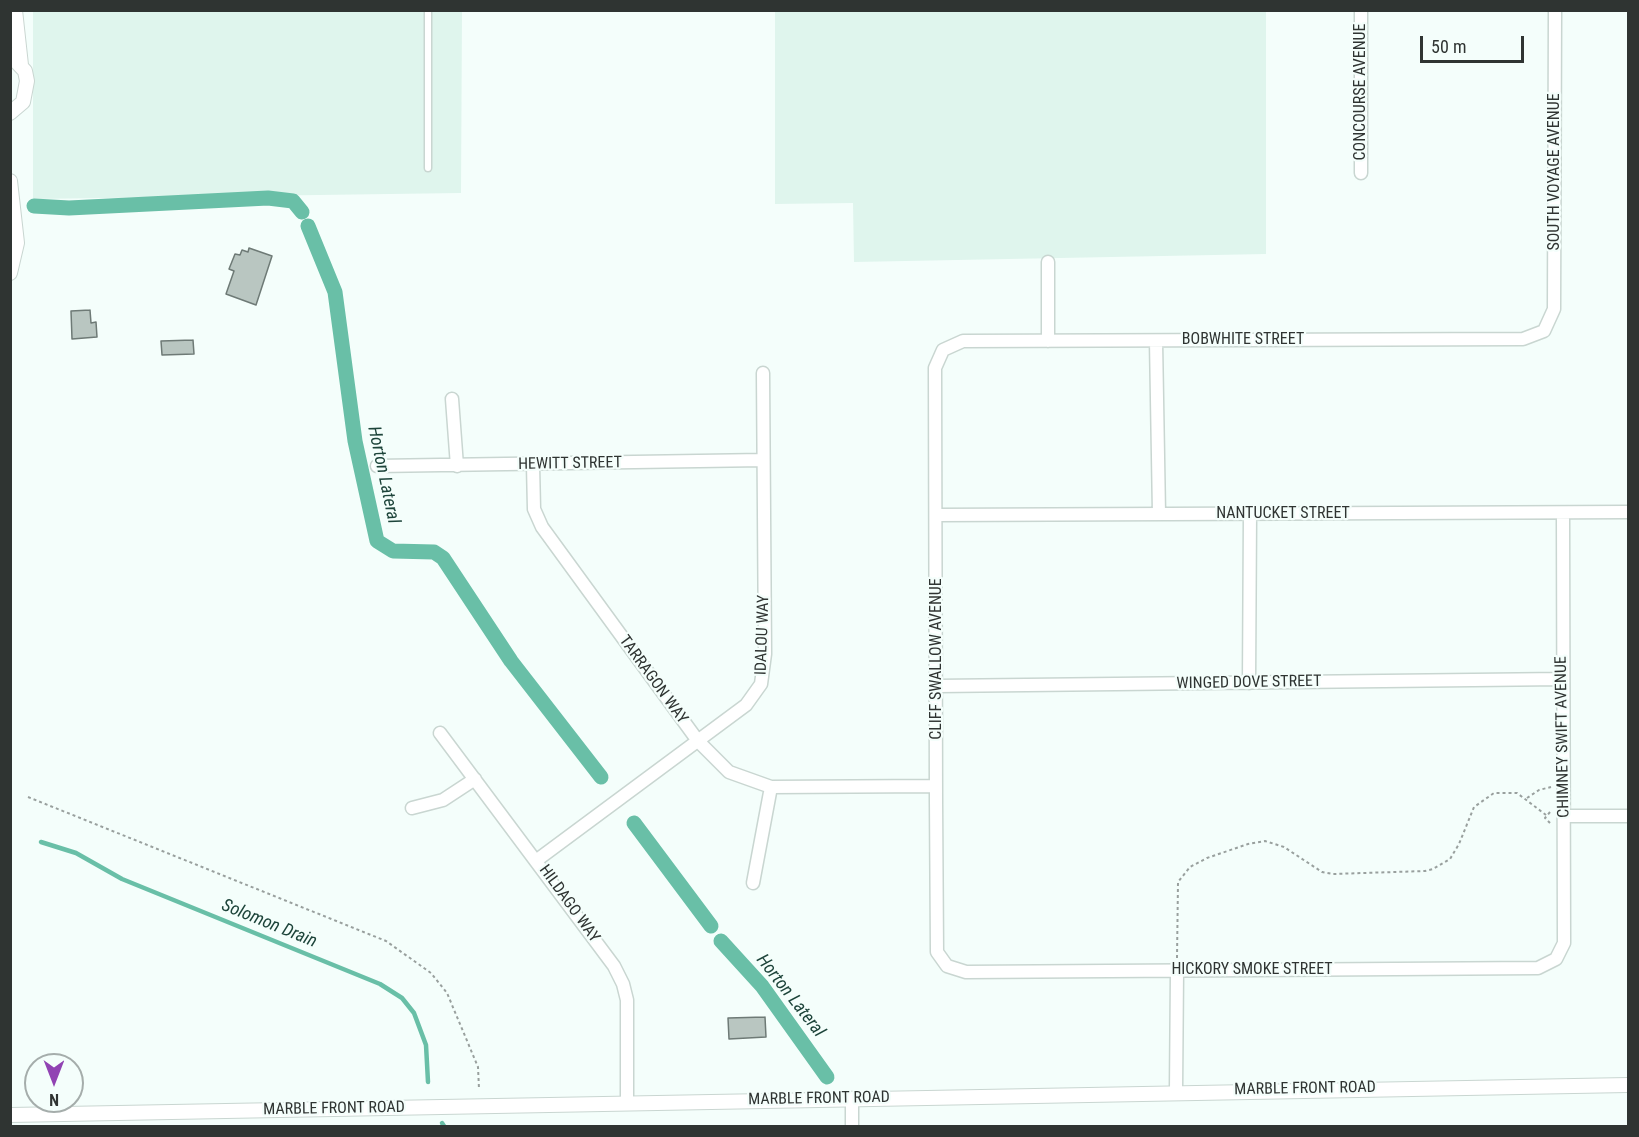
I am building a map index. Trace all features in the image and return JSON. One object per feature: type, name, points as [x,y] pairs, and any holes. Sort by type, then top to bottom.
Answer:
[{"type":"street","points":[[12,115],[27,92],[27,81],[21,65],[15,10]]},
{"type":"street","name":"CONCOURSE AVENUE","points":[[1360,173],[1361,10]]},
{"type":"street","name":"SOUTH VOYAGE AVENUE","points":[[1544,331],[1554,309],[1555,10]]},
{"type":"street","points":[[10,55],[21,65]]},
{"type":"street","points":[[10,181],[15,206],[17,243],[10,273]]},
{"type":"street","points":[[1048,262],[1048,341]]},
{"type":"street","name":"BOBWHITE STREET","points":[[942,350],[963,341],[1523,339],[1544,331]]},
{"type":"street","points":[[1156,340],[1159,514]]},
{"type":"street","name":"CLIFF SWALLOW AVENUE","points":[[942,350],[935,368],[937,952],[946,966]]},
{"type":"street","name":"IDALOU WAY","points":[[537,860],[746,705],[760,684],[765,654],[763,373]]},
{"type":"street","points":[[452,399],[457,466]]},
{"type":"street","name":"HEWITT STREET","points":[[377,466],[763,460]]},
{"type":"street","name":"TARRAGON WAY","points":[[533,465],[534,509],[542,527],[698,741],[729,772],[771,787],[799,789],[859,785],[936,786]]},
{"type":"street","name":"NANTUCKET STREET","points":[[937,515],[1629,512]]},
{"type":"street","name":"CHIMNEY SWIFT AVENUE","points":[[1556,959],[1564,943],[1558,814],[1563,513]]},
{"type":"street","points":[[1249,683],[1250,514]]},
{"type":"street","name":"WINGED DOVE STREET","points":[[937,686],[1562,679]]},
{"type":"street","name":"HILDAGO WAY","points":[[441,733],[614,966],[623,984],[627,1000],[627,1102]]},
{"type":"street","points":[[412,808],[443,801],[475,779]]},
{"type":"street","points":[[753,883],[771,787]]},
{"type":"street","points":[[1558,814],[1629,816]]},
{"type":"street","name":"HICKORY SMOKE STREET","points":[[946,966],[966,972],[1177,966],[1538,968],[1556,959]]},
{"type":"street","points":[[1176,1091],[1177,966]]},
{"type":"street","name":"MARBLE FRONT ROAD","points":[[10,1115],[1176,1091],[1629,1085]]},
{"type":"street","points":[[852,1098],[852,1126]]},
{"type":"lane","points":[[428,10],[428,168]]},
{"type":"path","points":[[1527,798],[1539,790],[1552,787]]},
{"type":"path","points":[[1177,966],[1178,882],[1190,867],[1207,858],[1248,843],[1265,841],[1284,847],[1322,872],[1333,874],[1425,871],[1442,865],[1454,853],[1469,816],[1483,799],[1494,793],[1517,793],[1527,798],[1546,815],[1547,822],[1552,823]]},
{"type":"path","points":[[28,797],[386,941],[431,973],[447,993],[478,1067],[478,1089]]},
{"type":"path","points":[[1546,815],[1558,814]]},
{"type":"shaded area","points":[[33,11],[462,11],[461,193],[33,199]]},
{"type":"shaded area","points":[[775,11],[1266,11],[1266,254],[854,262],[853,203],[775,204]]},
{"type":"building","points":[[249,248],[272,256],[256,305],[226,294],[234,271],[229,269],[235,254],[240,255],[242,250],[248,252]]},
{"type":"building","points":[[90,310],[91,323],[96,322],[97,337],[72,339],[71,311]]},
{"type":"building","points":[[193,340],[194,354],[162,355],[161,341]]},
{"type":"building","points":[[765,1017],[766,1037],[729,1039],[728,1018]]},
{"type":"waterway","name":"Horton Lateral","points":[[34,206],[69,208],[268,198],[293,201],[302,212]]},
{"type":"waterway","name":"Horton Lateral","points":[[308,226],[335,292],[355,441],[377,541],[393,551],[434,552],[443,558],[511,661],[601,777]]},
{"type":"waterway","name":"Horton Lateral","points":[[634,823],[711,926]]},
{"type":"waterway","name":"Solomon Drain","points":[[41,842],[76,853],[122,879],[380,984],[402,998],[414,1013],[426,1045],[428,1082]]},
{"type":"waterway","name":"Horton Lateral","points":[[721,941],[762,986],[827,1077]]}]
